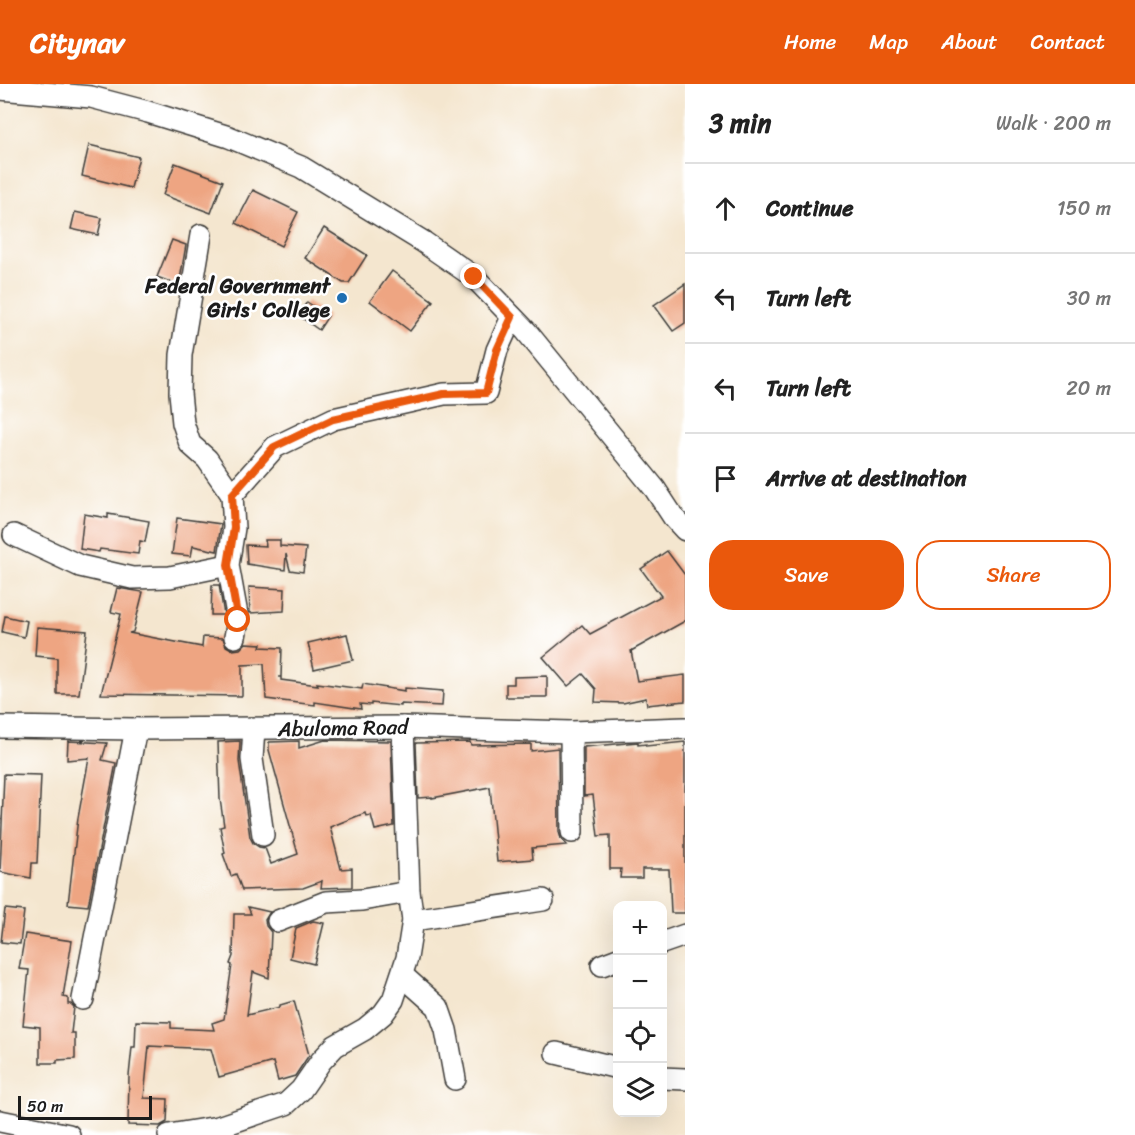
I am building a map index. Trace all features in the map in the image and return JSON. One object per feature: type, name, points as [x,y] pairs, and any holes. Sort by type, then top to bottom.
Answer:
[{"type":"street","points":[[0,89],[93,91],[148,112],[229,137],[301,167],[422,242],[474,277],[512,317],[648,480],[685,530]]},
{"type":"street","points":[[201,235],[181,355],[180,393],[183,423],[190,444],[207,459],[232,495],[234,528],[228,565],[238,620],[236,637]]},
{"type":"street","points":[[232,495],[274,447],[333,419],[444,394],[486,393],[497,350],[512,317]]},
{"type":"street","points":[[14,535],[80,566],[132,578],[170,577],[228,565]]},
{"type":"street","name":"Abuloma Road","points":[[0,727],[254,729],[403,727],[571,732],[685,728]]},
{"type":"street","points":[[169,1135],[218,1126],[286,1104],[301,1090],[321,1060],[334,1046],[365,1029],[383,1014],[393,1000],[408,958],[413,920],[409,892],[403,727]]},
{"type":"street","points":[[82,999],[136,729]]},
{"type":"street","points":[[254,729],[252,759],[263,835]]},
{"type":"street","points":[[571,732],[572,832]]},
{"type":"street","points":[[278,921],[326,902],[362,900],[409,892]]},
{"type":"street","points":[[413,920],[543,900]]},
{"type":"street","points":[[667,942],[685,935]]},
{"type":"street","points":[[402,975],[438,1007],[446,1030],[455,1078]]},
{"type":"street","points":[[556,1053],[613,1067]]},
{"type":"street","points":[[667,1078],[685,1079]]},
{"type":"street","points":[[0,1121],[69,1135]]},
{"type":"building","points":[[89,145],[139,157],[131,188],[82,176]]},
{"type":"building","points":[[175,163],[223,181],[211,213],[163,195]]},
{"type":"building","points":[[253,190],[298,212],[281,246],[236,223]]},
{"type":"building","points":[[75,212],[102,218],[98,235],[71,229]]},
{"type":"building","points":[[324,228],[367,255],[349,283],[343,283],[305,258]]},
{"type":"building","points":[[172,240],[186,245],[179,285],[157,277]]},
{"type":"building","points":[[392,271],[433,301],[410,331],[370,301]]},
{"type":"building","points":[[685,284],[685,323],[673,331],[654,305]]},
{"type":"building","points":[[307,302],[328,316],[319,330],[298,315]]},
{"type":"building","points":[[84,514],[108,518],[108,514],[149,521],[145,542],[140,541],[138,554],[80,549]]},
{"type":"building","points":[[177,518],[221,524],[217,551],[193,546],[191,556],[172,554]]},
{"type":"building","points":[[265,540],[280,540],[280,546],[306,548],[303,572],[290,570],[286,554],[285,570],[247,564],[246,545],[266,546]]},
{"type":"building","points":[[667,551],[685,575],[685,621],[631,651],[637,681],[685,675],[685,701],[647,705],[646,698],[623,703],[595,702],[596,689],[583,674],[568,686],[543,657],[582,625],[590,634],[661,596],[641,569]]},
{"type":"building","points":[[212,585],[219,585],[224,615],[211,615]]},
{"type":"building","points":[[249,587],[285,589],[284,611],[250,613]]},
{"type":"building","points":[[117,588],[143,592],[133,632],[129,633],[202,647],[203,637],[223,638],[226,646],[233,650],[240,649],[246,643],[261,644],[260,647],[282,648],[281,680],[362,689],[363,684],[405,691],[405,688],[443,691],[442,706],[371,703],[371,705],[360,704],[361,709],[315,702],[315,705],[266,699],[264,664],[242,665],[242,696],[101,694],[121,614],[111,612]]},
{"type":"building","points":[[5,616],[27,621],[24,637],[2,632]]},
{"type":"building","points":[[37,627],[87,631],[79,694],[57,694],[57,658],[35,656]]},
{"type":"building","points":[[347,634],[353,660],[314,669],[308,643]]},
{"type":"building","points":[[547,676],[547,697],[506,697],[506,684],[514,684],[514,677]]},
{"type":"building","points":[[325,740],[391,741],[394,826],[375,830],[371,815],[366,816],[365,813],[330,827],[341,869],[352,868],[352,887],[321,888],[322,881],[303,888],[242,890],[236,874],[231,876],[223,854],[225,853],[220,827],[224,826],[220,799],[218,742],[240,741],[239,761],[250,837],[253,843],[265,848],[271,864],[298,854],[269,750],[269,742],[299,741],[299,748]]},
{"type":"building","points":[[68,741],[107,743],[102,760],[116,763],[88,906],[68,904],[78,818],[89,758],[67,760]]},
{"type":"building","points":[[470,742],[471,745],[531,744],[531,751],[558,748],[559,832],[561,839],[567,845],[532,848],[533,859],[497,862],[490,787],[432,798],[418,798],[416,743]]},
{"type":"building","points":[[638,742],[638,745],[646,744],[646,746],[685,742],[685,913],[671,913],[669,869],[642,869],[642,878],[620,878],[621,869],[610,869],[610,835],[598,836],[593,795],[584,796],[584,747]]},
{"type":"building","points":[[4,774],[41,775],[37,863],[32,863],[31,878],[0,872]]},
{"type":"building","points":[[248,907],[270,912],[265,920],[271,932],[269,978],[253,972],[247,1015],[294,1001],[309,1055],[295,1076],[278,1081],[273,1062],[219,1077],[211,1049],[149,1046],[144,1098],[168,1099],[167,1122],[160,1126],[128,1125],[129,1076],[132,1047],[135,1047],[136,1021],[171,1022],[171,1028],[214,1030],[212,1023],[224,1019],[232,965],[230,964],[233,956],[234,914],[251,914]]},
{"type":"building","points":[[5,909],[24,911],[20,944],[1,942]]},
{"type":"building","points":[[313,921],[324,923],[314,964],[290,958],[296,928]]},
{"type":"building","points":[[25,934],[72,941],[63,997],[68,998],[68,1004],[74,1007],[71,1033],[75,1033],[75,1059],[57,1060],[57,1063],[40,1063],[40,1027],[23,1025],[29,970],[19,969]]},
{"type":"place","name":"Federal Government Girls' College","points":[[342,298]]},
{"type":"route","points":[[238,620],[228,565],[234,528],[232,495],[274,447],[333,419],[444,394],[486,393],[497,350],[512,317],[474,277]]}]
